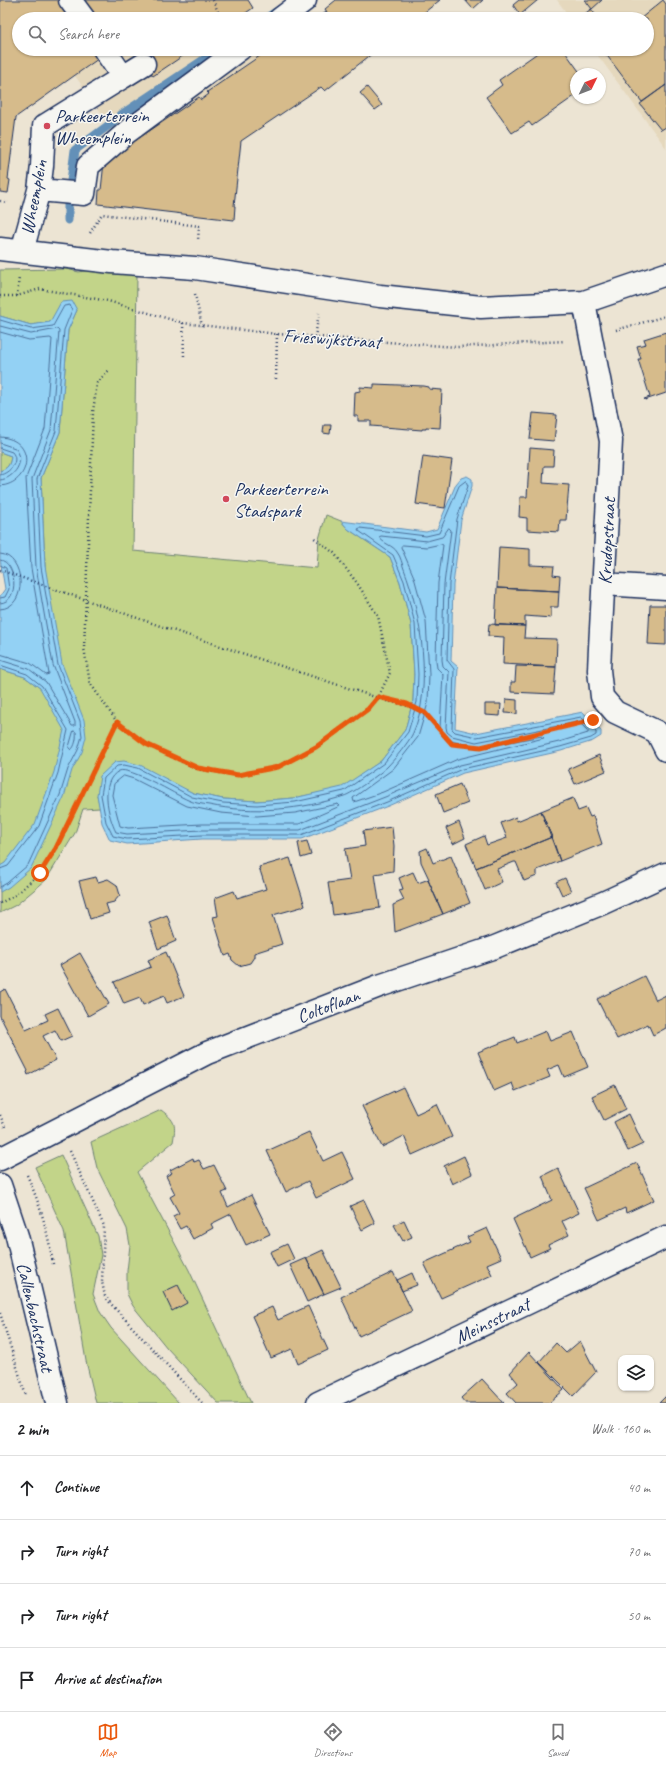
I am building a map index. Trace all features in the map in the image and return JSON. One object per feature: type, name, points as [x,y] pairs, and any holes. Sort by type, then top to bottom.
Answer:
[{"type":"street","points":[[70,0],[79,12]]},
{"type":"street","points":[[289,12],[305,0]]},
{"type":"street","points":[[109,56],[123,77],[144,64]]},
{"type":"street","points":[[39,190],[84,194],[88,166],[126,133],[230,56]]},
{"type":"street","name":"Wheemplein","points":[[22,251],[39,190],[44,126],[123,77]]},
{"type":"street","points":[[0,249],[112,262],[195,268],[380,296],[481,307],[584,302],[666,274]]},
{"type":"street","name":"Krudopstraat","points":[[584,302],[611,441],[599,670],[602,697],[615,712],[657,732],[666,750]]},
{"type":"street","points":[[604,584],[666,588]]},
{"type":"street","name":"Coltoflaan","points":[[0,1159],[207,1053],[379,986],[495,947],[603,904],[666,874]]},
{"type":"street","name":"Callenbachstraat","points":[[0,1185],[17,1236],[57,1403]]},
{"type":"street","name":"Meinsstraat","points":[[318,1403],[666,1237]]},
{"type":"path","points":[[213,0],[218,12]]},
{"type":"path","name":"Frieswijkstraat","points":[[0,296],[16,296],[40,289],[108,301],[183,323],[278,334],[457,347],[556,342],[591,338],[666,316]]},
{"type":"path","points":[[183,323],[184,357]]},
{"type":"path","points":[[276,379],[278,334]]},
{"type":"path","points":[[109,370],[96,383],[93,412],[84,648],[90,683],[117,722],[146,744],[198,768],[238,775],[278,767],[316,747],[368,709],[378,697],[390,673],[378,616],[357,583],[334,554],[313,536]]},
{"type":"path","points":[[0,570],[378,697],[407,704],[425,713],[452,744],[481,747],[593,720]]},
{"type":"path","points":[[0,903],[14,896],[40,873],[56,848],[117,722]]},
{"type":"path","points":[[59,1130],[104,1226],[102,1282],[105,1296],[110,1304],[202,1403]]},
{"type":"path","name":"Callenbachstraat","points":[[0,1312],[28,1403]]},
{"type":"shaded area","points":[[557,0],[666,0],[666,148],[598,56],[654,56],[654,12],[566,12]]},
{"type":"shaded area","points":[[61,56],[308,56],[151,170],[100,111]]},
{"type":"green space","points":[[66,269],[79,272],[97,269],[137,275],[133,551],[317,568],[319,539],[326,515],[341,521],[348,529],[390,557],[400,582],[411,624],[414,674],[413,701],[405,730],[381,761],[342,788],[294,798],[257,801],[223,799],[193,793],[168,781],[97,795],[100,808],[83,809],[75,833],[46,880],[16,905],[0,913],[0,669],[25,677],[40,688],[45,566],[41,478],[60,432],[68,330],[77,310],[50,322],[31,325],[0,316],[0,270]]},
{"type":"green space","points":[[0,452],[11,456],[8,466],[0,471]]},
{"type":"green space","points":[[161,1110],[170,1117],[174,1124],[173,1142],[137,1172],[189,1270],[251,1403],[218,1403],[167,1348],[133,1306],[127,1294],[127,1271],[130,1245],[127,1229],[97,1168],[91,1142]]},
{"type":"green space","points":[[61,1155],[98,1236],[101,1255],[93,1294],[100,1312],[111,1328],[179,1403],[96,1403],[86,1361],[64,1231],[35,1167]]},
{"type":"water","points":[[72,301],[77,310],[68,330],[60,432],[41,478],[45,566],[62,664],[84,720],[86,737],[82,752],[72,770],[64,797],[31,868],[9,887],[0,892],[0,866],[5,863],[35,824],[54,772],[64,730],[40,688],[25,677],[0,669],[0,596],[5,589],[0,559],[0,471],[8,466],[11,456],[0,452],[0,316],[31,325],[50,322],[61,302]]},
{"type":"water","points":[[467,476],[472,479],[472,486],[461,520],[453,585],[451,661],[458,667],[455,728],[476,733],[583,712],[601,731],[601,736],[593,741],[561,751],[463,773],[388,806],[302,839],[202,839],[127,844],[110,840],[102,823],[97,795],[100,776],[115,762],[124,761],[140,765],[193,793],[223,799],[257,801],[294,798],[342,787],[381,761],[405,730],[413,701],[414,674],[411,624],[400,582],[390,557],[348,529],[341,521],[426,532],[437,529],[456,484],[461,478]]},
{"type":"building","points":[[0,0],[248,0],[253,8],[247,12],[12,12],[12,56],[102,56],[16,117],[8,179],[10,180],[8,193],[0,192]]},
{"type":"building","points":[[336,0],[440,0],[425,12],[327,12],[325,9]]},
{"type":"building","points":[[465,0],[483,0],[473,9]]},
{"type":"building","points":[[519,0],[538,0],[524,12],[518,12],[513,5]]},
{"type":"building","points":[[585,0],[602,0],[592,9]]},
{"type":"building","points":[[663,0],[666,4],[666,85],[642,102],[607,56],[654,56],[654,12],[648,12]]},
{"type":"building","points":[[139,56],[183,56],[153,76]]},
{"type":"building","points":[[260,56],[369,56],[325,91],[321,87],[241,141],[234,206],[234,220],[98,204],[104,162],[199,97],[201,100],[209,94],[207,92]]},
{"type":"building","points":[[533,56],[568,56],[577,68],[570,68],[570,99],[532,126],[529,122],[512,133],[486,97],[502,85],[499,80]]},
{"type":"building","points":[[666,85],[666,127],[661,130],[640,104]]},
{"type":"building","points":[[367,87],[382,105],[375,110],[360,93]]},
{"type":"building","points":[[666,332],[666,393],[645,400],[644,399],[650,397],[638,359],[641,359],[637,346],[646,344],[644,339]]},
{"type":"building","points":[[374,384],[424,386],[429,387],[429,389],[442,390],[440,428],[426,427],[426,429],[422,430],[371,426],[371,421],[358,421],[358,416],[354,416],[355,392],[360,391],[360,387],[374,388]]},
{"type":"building","points":[[533,413],[557,415],[554,441],[530,439]]},
{"type":"building","points":[[324,425],[331,425],[330,434],[323,433]]},
{"type":"building","points":[[530,448],[554,450],[553,466],[544,466],[543,483],[569,485],[566,520],[560,520],[559,532],[527,530],[527,518],[519,517],[520,497],[527,497]]},
{"type":"building","points":[[423,456],[452,460],[445,508],[416,504]]},
{"type":"building","points":[[499,547],[530,549],[530,565],[554,566],[553,575],[560,576],[559,591],[497,588]]},
{"type":"building","points":[[497,588],[559,591],[558,607],[551,607],[551,618],[525,616],[525,626],[495,625]]},
{"type":"building","points":[[650,605],[666,605],[666,645],[648,644]]},
{"type":"building","points":[[489,624],[525,626],[524,638],[557,639],[556,667],[503,664],[504,637],[488,636]]},
{"type":"building","points":[[516,666],[556,667],[554,694],[511,692],[511,682],[515,682]]},
{"type":"building","points":[[506,699],[517,700],[517,714],[505,713]]},
{"type":"building","points":[[485,704],[501,704],[500,716],[485,715]]},
{"type":"building","points":[[599,755],[606,771],[575,784],[568,769]]},
{"type":"building","points":[[460,784],[468,803],[443,813],[436,794]]},
{"type":"building","points":[[573,798],[578,811],[586,808],[590,817],[593,816],[602,844],[560,861],[541,811]]},
{"type":"building","points":[[541,811],[552,837],[476,868],[466,844],[484,836],[487,845],[507,838],[501,823],[516,817],[517,821]]},
{"type":"building","points":[[459,822],[465,838],[453,844],[446,828]]},
{"type":"building","points":[[392,827],[394,846],[393,871],[375,874],[380,908],[333,915],[328,883],[350,880],[345,849],[365,846],[363,831]]},
{"type":"building","points":[[552,837],[560,861],[537,870],[537,876],[524,881],[516,862],[514,862],[497,869],[502,882],[485,890],[476,868]]},
{"type":"building","points":[[307,841],[311,855],[301,858],[298,843]]},
{"type":"building","points":[[427,848],[433,863],[451,856],[470,903],[443,914],[421,862],[420,851]]},
{"type":"building","points":[[290,858],[305,906],[273,915],[282,944],[254,953],[254,957],[250,963],[239,966],[232,960],[230,954],[225,956],[213,917],[218,916],[215,898],[234,891],[237,898],[266,889],[259,867]]},
{"type":"building","points":[[413,872],[418,883],[429,879],[428,880],[443,914],[395,932],[393,905],[404,900],[399,890],[403,889],[399,878]]},
{"type":"building","points":[[96,877],[98,882],[108,879],[117,885],[120,895],[114,902],[106,904],[109,913],[90,919],[79,881]]},
{"type":"building","points":[[565,878],[571,891],[562,895],[556,882]]},
{"type":"building","points":[[167,915],[176,941],[158,949],[149,922]]},
{"type":"building","points":[[166,952],[184,996],[167,1003],[164,996],[143,1005],[140,998],[124,1004],[114,982],[151,967],[148,960]]},
{"type":"building","points":[[80,953],[109,1004],[88,1016],[60,965]]},
{"type":"building","points":[[644,976],[656,1000],[666,995],[666,1028],[653,1035],[648,1024],[617,1039],[597,999]]},
{"type":"building","points":[[5,989],[26,1030],[48,1020],[45,1014],[58,1008],[72,1036],[61,1041],[55,1030],[43,1036],[56,1060],[28,1075],[28,1071],[0,1016],[0,992]]},
{"type":"building","points":[[546,1031],[550,1041],[573,1032],[588,1067],[564,1077],[559,1065],[547,1070],[550,1077],[515,1091],[512,1083],[494,1091],[478,1052],[515,1037],[517,1043]]},
{"type":"building","points":[[615,1085],[626,1109],[604,1120],[592,1096]]},
{"type":"building","points":[[403,1087],[416,1114],[437,1104],[452,1137],[412,1155],[404,1136],[382,1147],[362,1106]]},
{"type":"building","points":[[629,1114],[643,1144],[628,1151],[614,1122]]},
{"type":"building","points":[[309,1132],[323,1161],[342,1152],[355,1179],[316,1198],[308,1181],[286,1192],[267,1151]]},
{"type":"building","points":[[464,1156],[472,1174],[452,1184],[444,1166]]},
{"type":"building","points":[[193,1158],[194,1162],[199,1160],[204,1169],[214,1165],[227,1191],[222,1193],[228,1207],[251,1195],[270,1234],[246,1245],[231,1214],[211,1224],[213,1228],[193,1239],[186,1226],[180,1229],[173,1216],[179,1213],[170,1197],[175,1194],[166,1176],[172,1173],[170,1170]]},
{"type":"building","points":[[637,1163],[654,1200],[626,1213],[625,1208],[599,1220],[584,1188]]},
{"type":"building","points":[[558,1168],[579,1213],[562,1221],[569,1235],[548,1245],[550,1248],[530,1257],[513,1219],[552,1200],[542,1176]]},
{"type":"building","points":[[364,1200],[375,1223],[362,1230],[350,1206]]},
{"type":"building","points":[[404,1220],[412,1237],[403,1241],[394,1225]]},
{"type":"building","points":[[487,1228],[501,1258],[487,1264],[492,1275],[441,1298],[424,1263],[470,1242],[467,1237]]},
{"type":"building","points":[[287,1244],[294,1259],[277,1267],[270,1252]]},
{"type":"building","points":[[323,1250],[341,1287],[324,1294],[306,1258]]},
{"type":"building","points":[[306,1258],[324,1294],[307,1302],[290,1265]]},
{"type":"building","points":[[393,1272],[412,1311],[359,1336],[341,1297]]},
{"type":"building","points":[[412,1273],[417,1285],[402,1291],[397,1280]]},
{"type":"building","points":[[178,1285],[187,1303],[172,1311],[163,1292]]},
{"type":"building","points":[[308,1306],[328,1350],[298,1364],[292,1349],[271,1358],[252,1316],[272,1307],[278,1320]]},
{"type":"building","points":[[580,1341],[596,1372],[573,1396],[539,1362],[556,1343],[566,1353]]},
{"type":"building","points":[[529,1352],[564,1390],[549,1403],[516,1403],[507,1393],[518,1383],[510,1373]]},
{"type":"building","points":[[482,1379],[504,1403],[465,1403],[461,1398]]},
{"type":"building","points":[[666,1396],[666,1403],[659,1403]]},
{"type":"waterway","points":[[121,115],[210,56]]},
{"type":"waterway","points":[[71,181],[75,150],[113,122]]},
{"type":"waterway","points":[[68,202],[68,220]]},
{"type":"place","name":"Parkeerterrein Wheemplein","points":[[47,126]]},
{"type":"place","name":"Parkeerterrein Stadspark","points":[[226,499]]},
{"type":"route","points":[[40,873],[56,848],[117,722],[146,744],[198,768],[238,775],[278,767],[316,747],[368,709],[378,697],[387,701],[407,704],[425,713],[452,744],[481,747],[593,720]]}]
